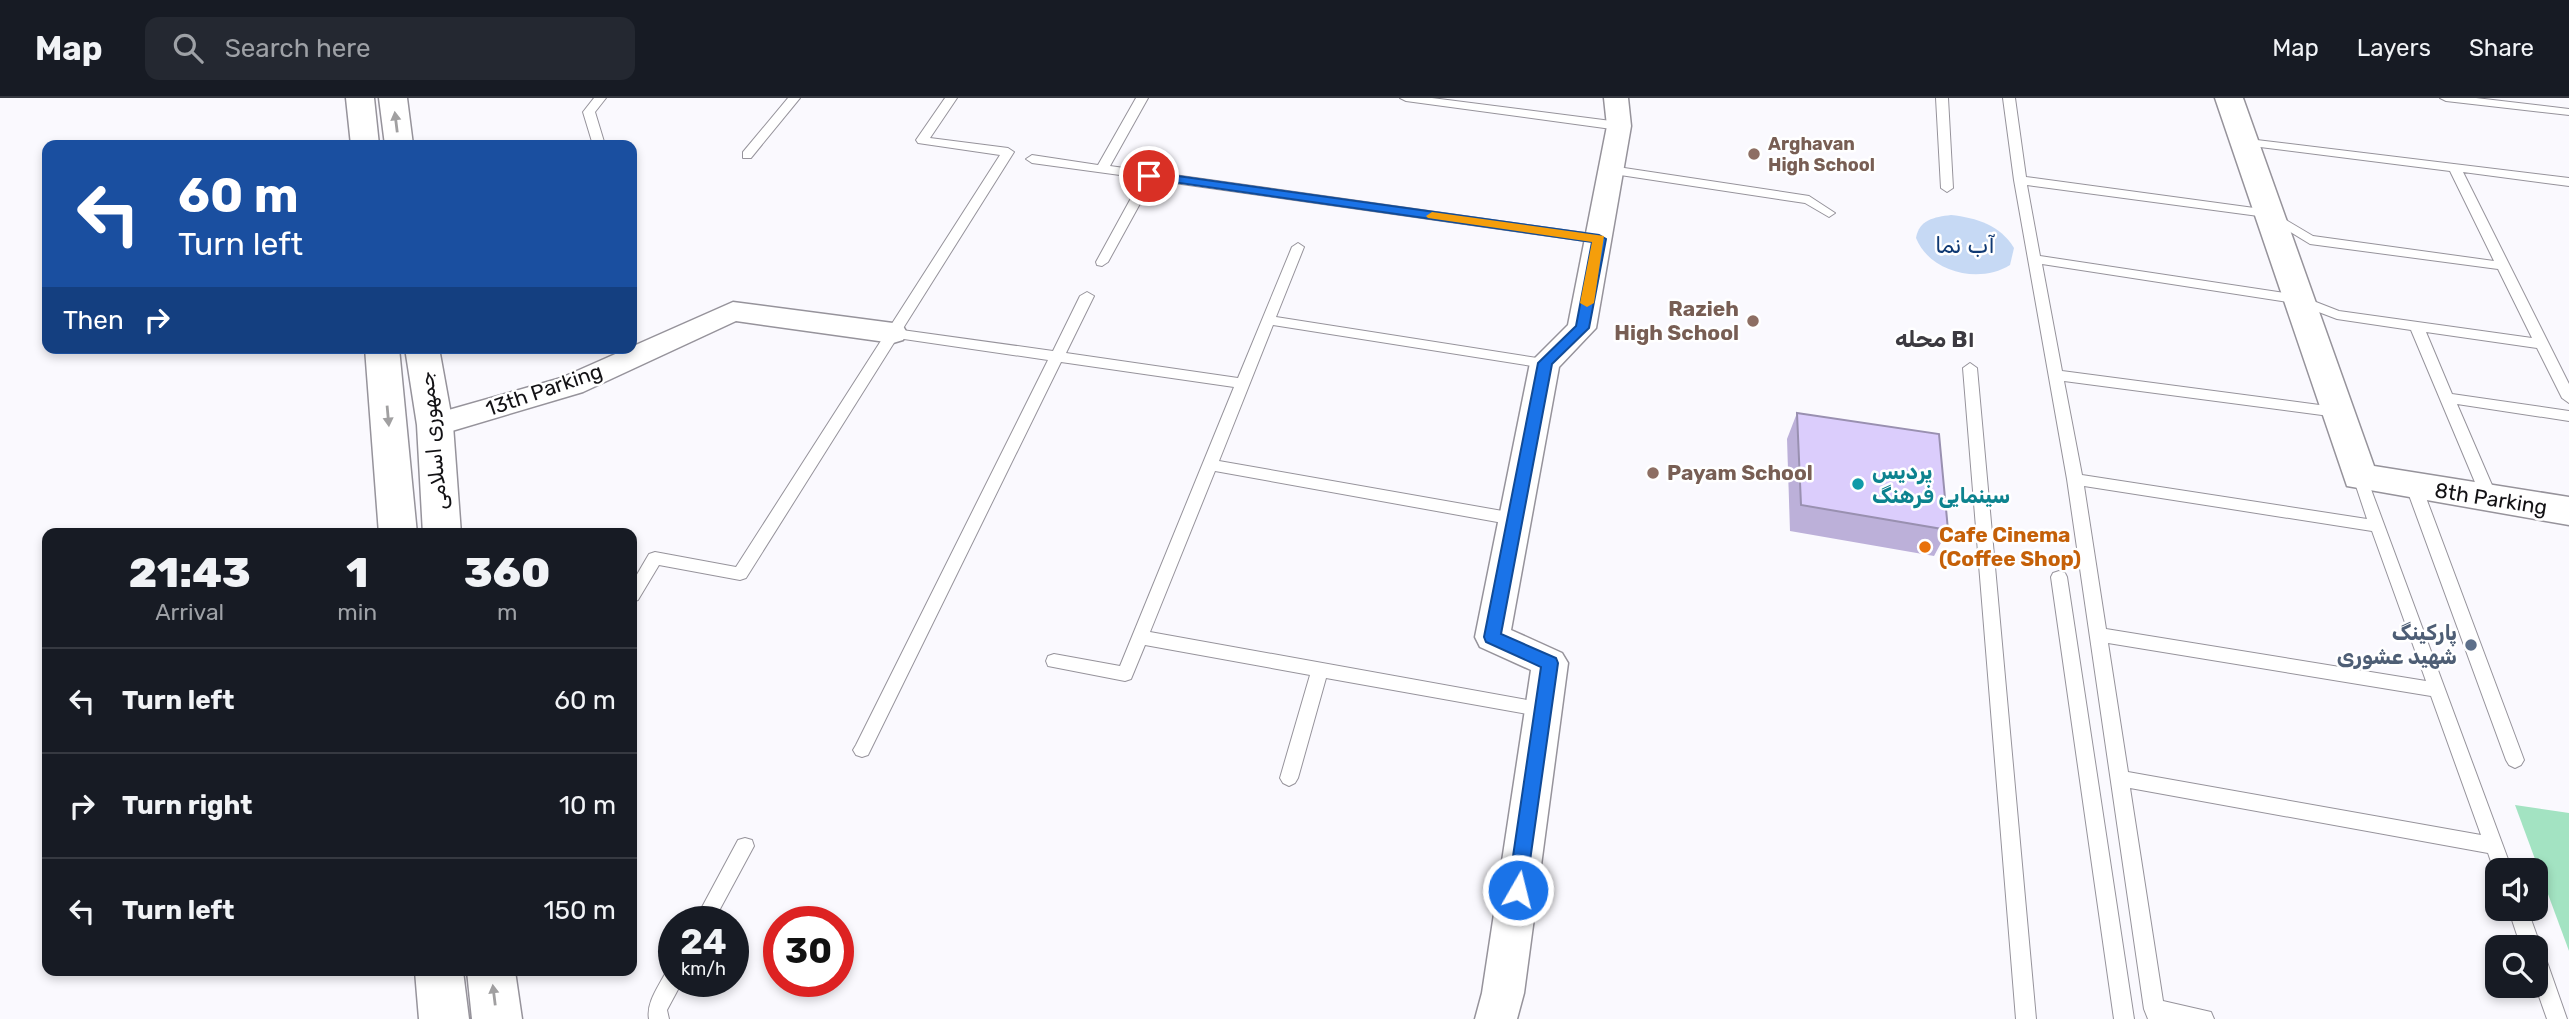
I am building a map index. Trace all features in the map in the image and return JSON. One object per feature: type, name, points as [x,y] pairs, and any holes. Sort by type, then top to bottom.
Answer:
[{"type":"main road","points":[[360,98],[364,140]]},
{"type":"main road","points":[[393,98],[398,140]]},
{"type":"main road","points":[[2229,98],[2360,477]]},
{"type":"main road","name":"جمهوری اسلامی","points":[[383,354],[397,528]]},
{"type":"main road","name":"جمهوری اسلامی","points":[[423,354],[435,425],[442,528]]},
{"type":"main road","name":"8th Parking","points":[[2360,477],[2569,511]]},
{"type":"main road","points":[[440,976],[444,1019]]},
{"type":"main road","points":[[492,976],[497,1019]]},
{"type":"street","points":[[1496,1019],[1503,993],[1550,663],[1492,637],[1545,363],[1582,328],[1611,170],[1618,112]]},
{"type":"street","name":"13th Parking","points":[[435,425],[572,385],[733,311],[893,333]]},
{"type":"lane","points":[[597,140],[589,112],[600,98]]},
{"type":"lane","points":[[747,155],[794,98]]},
{"type":"lane","points":[[637,588],[655,558],[740,574],[1008,152],[922,140],[951,98]]},
{"type":"lane","points":[[1101,169],[1142,98]]},
{"type":"lane","points":[[1406,98],[1618,112]]},
{"type":"lane","points":[[1942,98],[1947,188]]},
{"type":"lane","points":[[2009,98],[2020,180],[2075,479],[2157,1014],[2204,1019]]},
{"type":"lane","points":[[2446,98],[2569,112]]},
{"type":"lane","points":[[2244,141],[2569,182]]},
{"type":"lane","points":[[1032,159],[1599,239]]},
{"type":"lane","points":[[2454,167],[2569,398]]},
{"type":"lane","points":[[1611,170],[1809,200],[1829,213]]},
{"type":"lane","points":[[1102,262],[1149,176]]},
{"type":"lane","points":[[2020,180],[2269,214],[2310,240],[2504,266]]},
{"type":"lane","points":[[1054,661],[1125,674],[1298,247]]},
{"type":"lane","points":[[2035,259],[2298,299],[2337,315],[2543,344]]},
{"type":"lane","points":[[862,750],[1087,296]]},
{"type":"lane","points":[[1268,320],[1545,363]]},
{"type":"lane","points":[[2417,327],[2490,499]]},
{"type":"lane","points":[[893,333],[1241,383]]},
{"type":"lane","points":[[1970,369],[2026,1019]]},
{"type":"lane","points":[[2058,375],[2337,412]]},
{"type":"lane","points":[[2447,398],[2569,416]]},
{"type":"lane","points":[[1209,465],[1514,519]]},
{"type":"lane","points":[[2360,477],[2499,858]]},
{"type":"lane","points":[[2075,479],[2378,526]]},
{"type":"lane","points":[[2414,487],[2515,760]]},
{"type":"lane","points":[[2059,578],[2123,1019]]},
{"type":"lane","points":[[2100,635],[2438,691]]},
{"type":"lane","points":[[1140,637],[1544,710]]},
{"type":"lane","points":[[1289,778],[1320,670]]},
{"type":"lane","points":[[2121,779],[2495,846]]},
{"type":"lane","points":[[713,906],[745,846]]},
{"type":"lane","points":[[2548,993],[2557,1019]]},
{"type":"lane","points":[[659,1019],[657,1009],[663,997]]},
{"type":"green space","points":[[2515,805],[2569,813],[2569,951],[2548,894],[2548,858],[2535,858]]},
{"type":"water","name":"آب نما","points":[[1951,215],[1970,218],[1995,228],[2014,248],[2010,265],[1985,274],[1971,274],[1957,272],[1932,260],[1916,238],[1920,227],[1928,220]]},
{"type":"building","name":"پردیس سینمایی فرهنگ","points":[[1797,413],[1939,434],[1948,530],[1801,505]]},
{"type":"slow traffic","points":[[1432,216],[1599,239],[1587,303]]},
{"type":"place","name":"Arghavan High School","points":[[1754,154]]},
{"type":"place","name":"Razieh High School","points":[[1753,321]]},
{"type":"place","name":"Payam School","points":[[1653,473]]},
{"type":"place","name":"پردیس سینمایی فرهنگ","points":[[1858,484]]},
{"type":"place","name":"Cafe Cinema (Coffee Shop)","points":[[1925,547]]},
{"type":"place","name":"پارکینگ شهید عشوری","points":[[2471,645]]},
{"type":"district","name":"محله B۱","points":[[1935,339]]},
{"type":"route","points":[[1149,176],[1599,239],[1582,328],[1545,363],[1492,637],[1550,663],[1518,890]]}]
